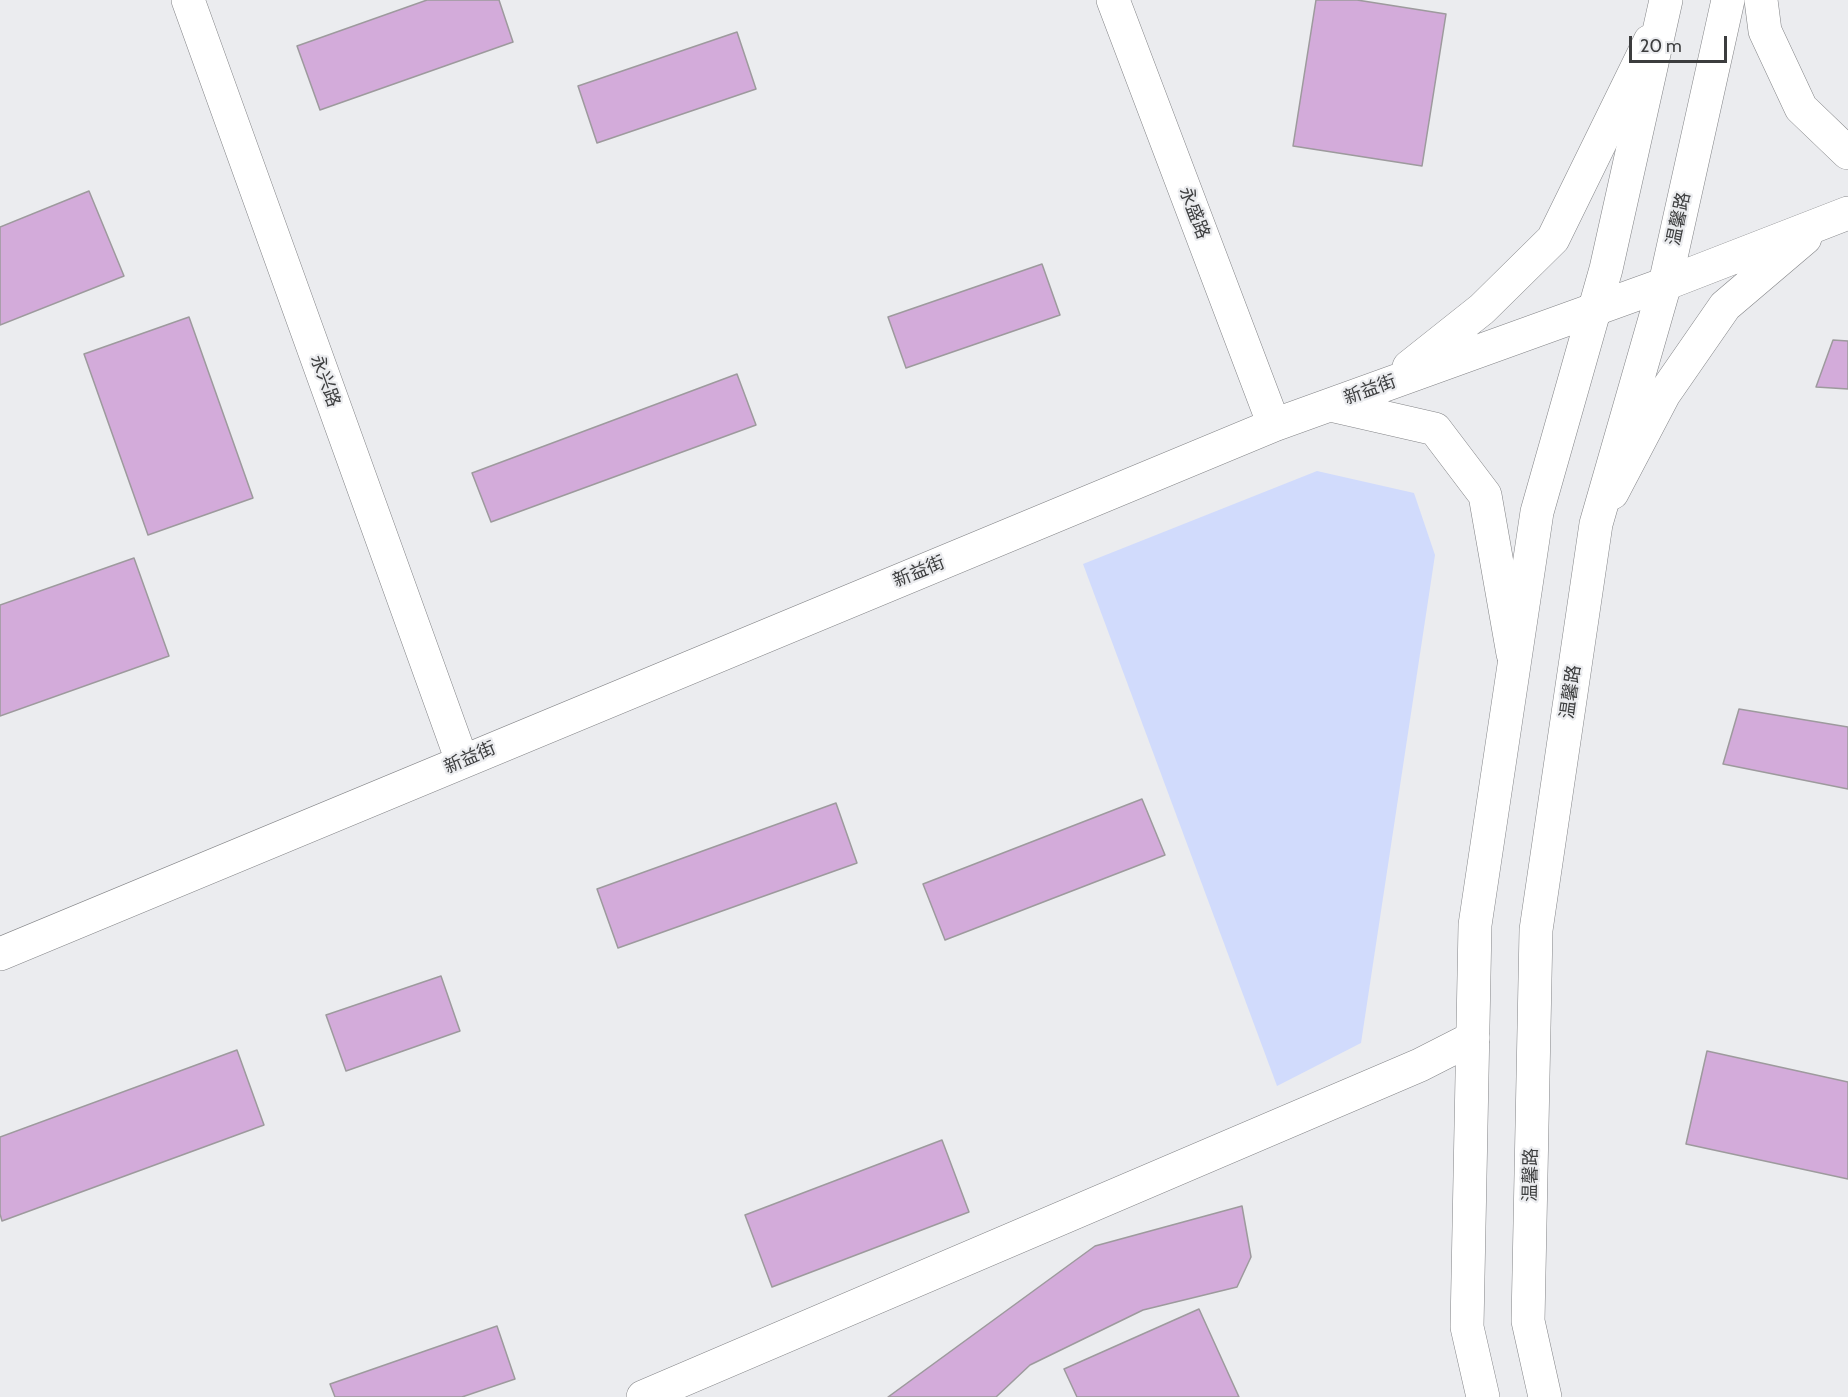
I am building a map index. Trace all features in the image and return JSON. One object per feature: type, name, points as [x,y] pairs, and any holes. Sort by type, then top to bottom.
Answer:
[{"type":"street","name":"永兴路","points":[[188,0],[462,761]]},
{"type":"street","name":"永盛路","points":[[1113,0],[1274,425]]},
{"type":"street","name":"温馨路","points":[[1545,1397],[1528,1321],[1536,930],[1596,524],[1665,284],[1728,0]]},
{"type":"street","points":[[1761,0],[1765,31],[1802,108],[1848,153]]},
{"type":"street","points":[[1483,1397],[1467,1327],[1475,925],[1537,512],[1606,269],[1664,8]]},
{"type":"street","points":[[1388,384],[1482,309],[1553,239],[1664,8]]},
{"type":"street","name":"新益街","points":[[0,954],[1274,425],[1665,284],[1835,218]]},
{"type":"street","points":[[1596,524],[1664,394],[1725,306],[1835,218]]},
{"type":"street","points":[[1329,405],[1435,429],[1485,495],[1514,662]]},
{"type":"street","points":[[643,1397],[1420,1065],[1473,1038]]},
{"type":"shaded area","points":[[1317,471],[1414,493],[1435,555],[1361,1043],[1277,1086],[1083,564]]},
{"type":"building","points":[[427,0],[499,0],[513,42],[320,110],[297,46]]},
{"type":"building","points":[[1316,0],[1357,0],[1446,14],[1422,166],[1293,146]]},
{"type":"building","points":[[737,32],[756,89],[597,143],[578,86]]},
{"type":"building","points":[[89,191],[124,276],[0,325],[0,227]]},
{"type":"building","points":[[1042,264],[1060,315],[906,368],[888,317]]},
{"type":"building","points":[[189,317],[253,498],[148,535],[84,354]]},
{"type":"building","points":[[1833,340],[1848,341],[1848,389],[1816,387]]},
{"type":"building","points":[[737,374],[756,425],[491,522],[472,473]]},
{"type":"building","points":[[134,558],[169,656],[0,716],[0,605]]},
{"type":"building","points":[[1739,709],[1848,727],[1848,789],[1723,764]]},
{"type":"building","points":[[1142,799],[1165,855],[945,940],[923,884]]},
{"type":"building","points":[[836,803],[857,863],[618,948],[597,889]]},
{"type":"building","points":[[441,976],[460,1031],[346,1071],[326,1015]]},
{"type":"building","points":[[237,1050],[264,1125],[2,1221],[0,1214],[0,1137]]},
{"type":"building","points":[[1707,1051],[1848,1082],[1848,1179],[1686,1144]]},
{"type":"building","points":[[942,1140],[969,1212],[772,1287],[745,1215]]},
{"type":"building","points":[[1242,1206],[1251,1257],[1237,1287],[1143,1310],[1030,1365],[996,1397],[888,1397],[1095,1246]]},
{"type":"building","points":[[1199,1309],[1239,1397],[1077,1397],[1064,1369]]},
{"type":"building","points":[[497,1326],[515,1379],[462,1397],[335,1397],[330,1384]]}]
